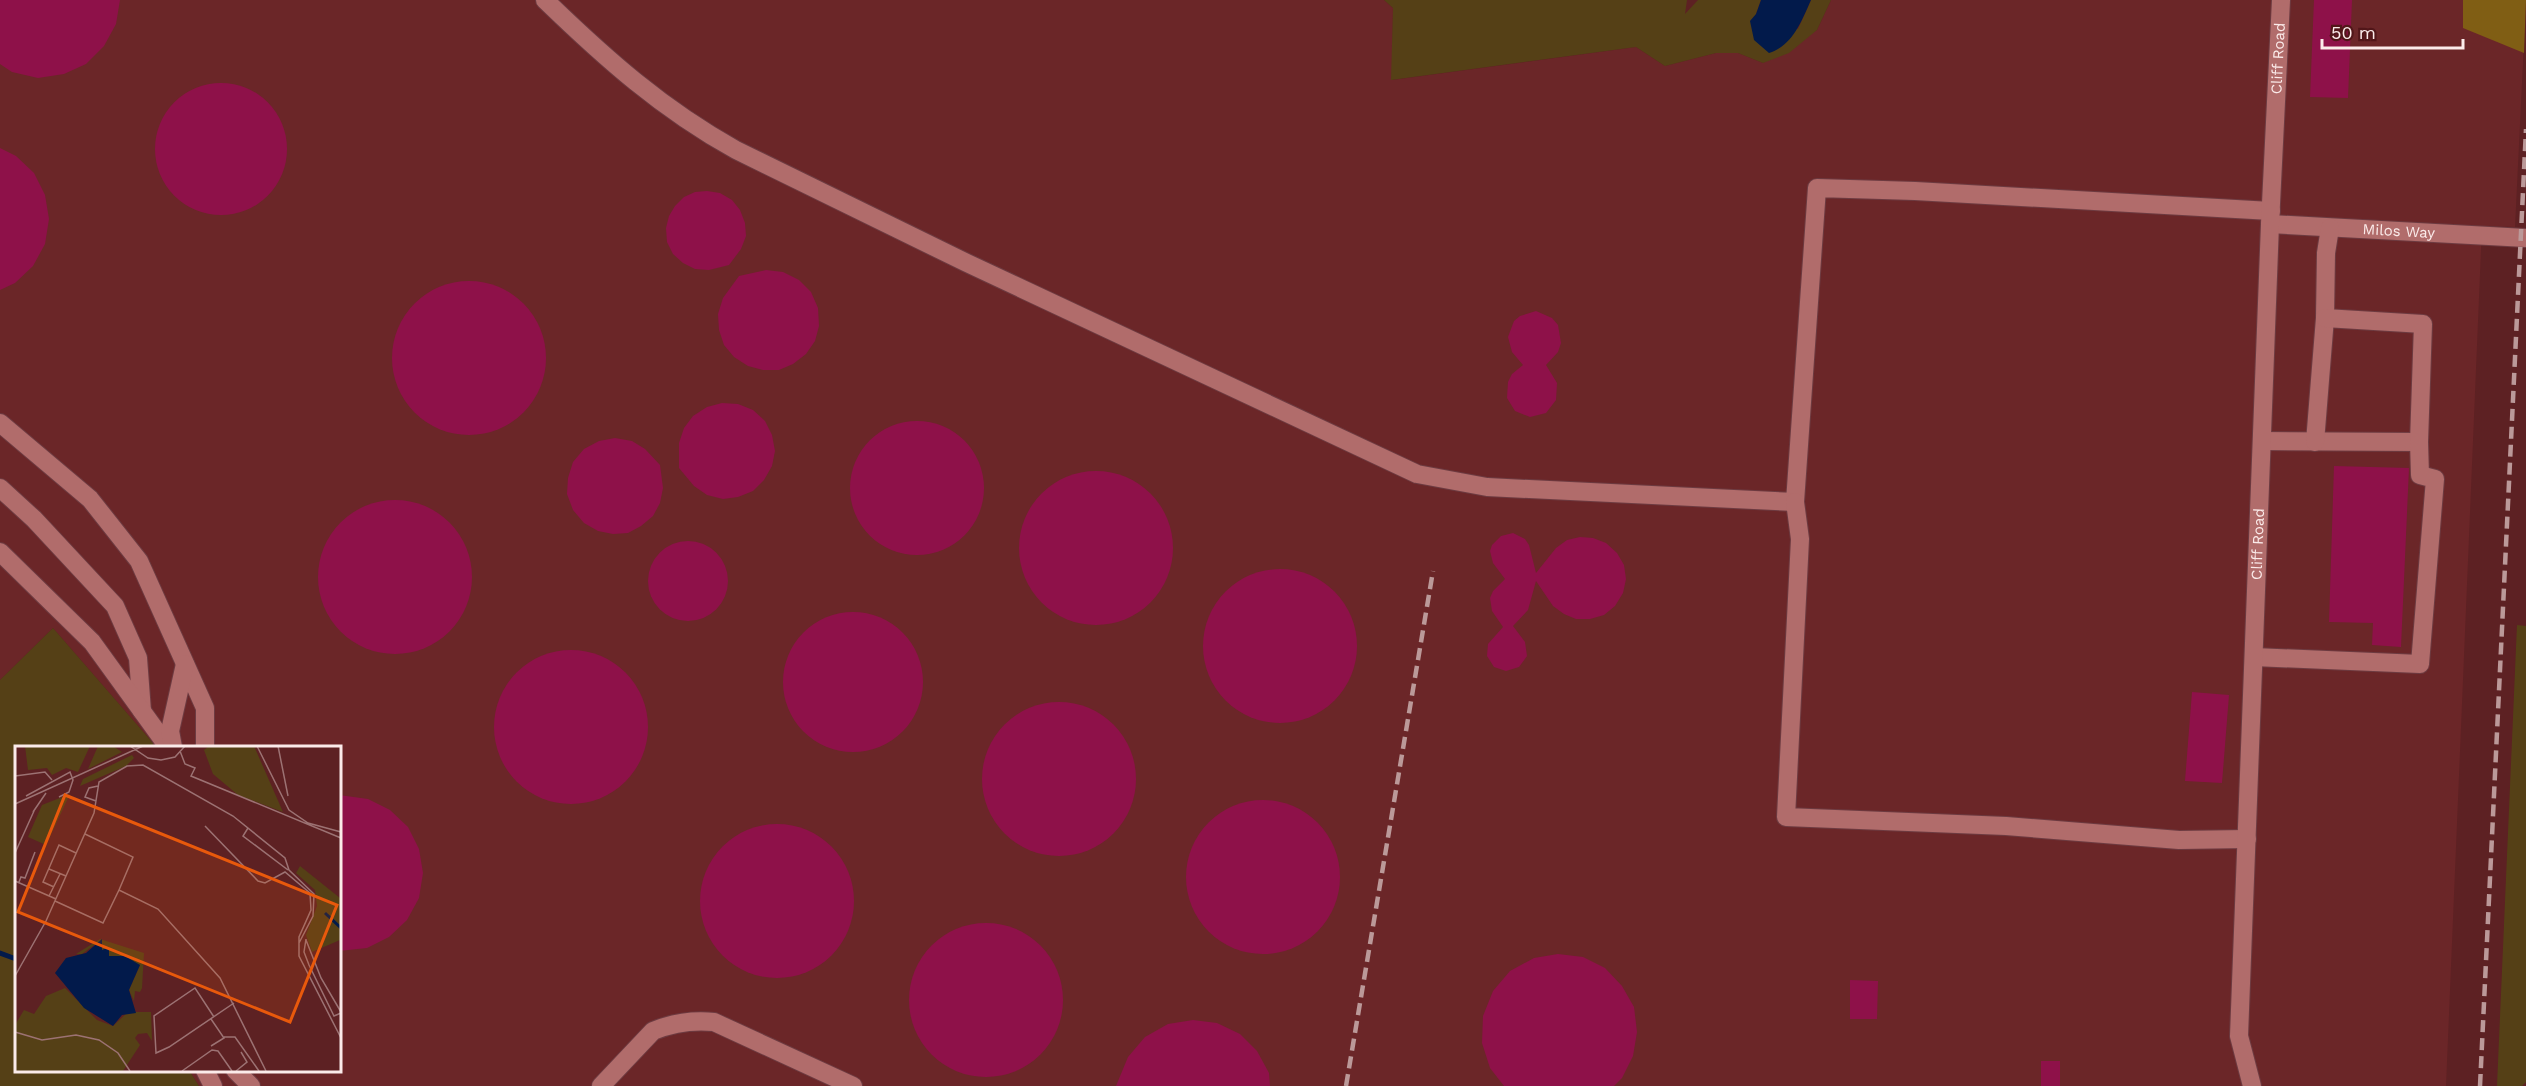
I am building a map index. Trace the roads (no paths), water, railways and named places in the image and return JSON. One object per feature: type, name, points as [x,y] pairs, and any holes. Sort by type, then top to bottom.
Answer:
[{"type":"street","points":[[545,0],[647,93],[701,131],[967,263],[1417,474],[1487,487],[1795,502],[1800,539],[1786,817],[2006,826],[2179,840],[2247,839]]},
{"type":"street","name":"Cliff Road","points":[[2252,1086],[2239,1036],[2281,0]]},
{"type":"street","name":"Milos Way","points":[[1795,502],[1816,188],[1915,191],[2271,218],[2330,228],[2526,238]]},
{"type":"street","points":[[2315,442],[2325,318],[2326,253],[2330,228]]},
{"type":"street","points":[[2254,657],[2420,664],[2435,478],[2420,475],[2423,324],[2325,318]]},
{"type":"street","points":[[0,423],[90,499],[139,561],[206,708],[205,746]]},
{"type":"street","points":[[2262,441],[2419,442]]},
{"type":"street","points":[[0,488],[34,519],[115,606],[138,658],[142,711]]},
{"type":"street","points":[[0,552],[92,642],[169,746]]},
{"type":"street","points":[[170,746],[170,731],[185,664]]},
{"type":"street","points":[[601,1086],[653,1030],[663,1026],[700,1021],[714,1022],[853,1086]]},
{"type":"street","points":[[206,1071],[213,1086]]},
{"type":"street","points":[[236,1071],[251,1086]]},
{"type":"water","points":[[1761,0],[1811,0],[1790,39],[1769,53],[1754,40],[1750,21],[1756,14]]},
{"type":"waterway","points":[[0,953],[15,959]]},
{"type":"railway","points":[[2480,1086],[2526,129]]},
{"type":"railway","points":[[1346,1086],[1433,571]]}]
